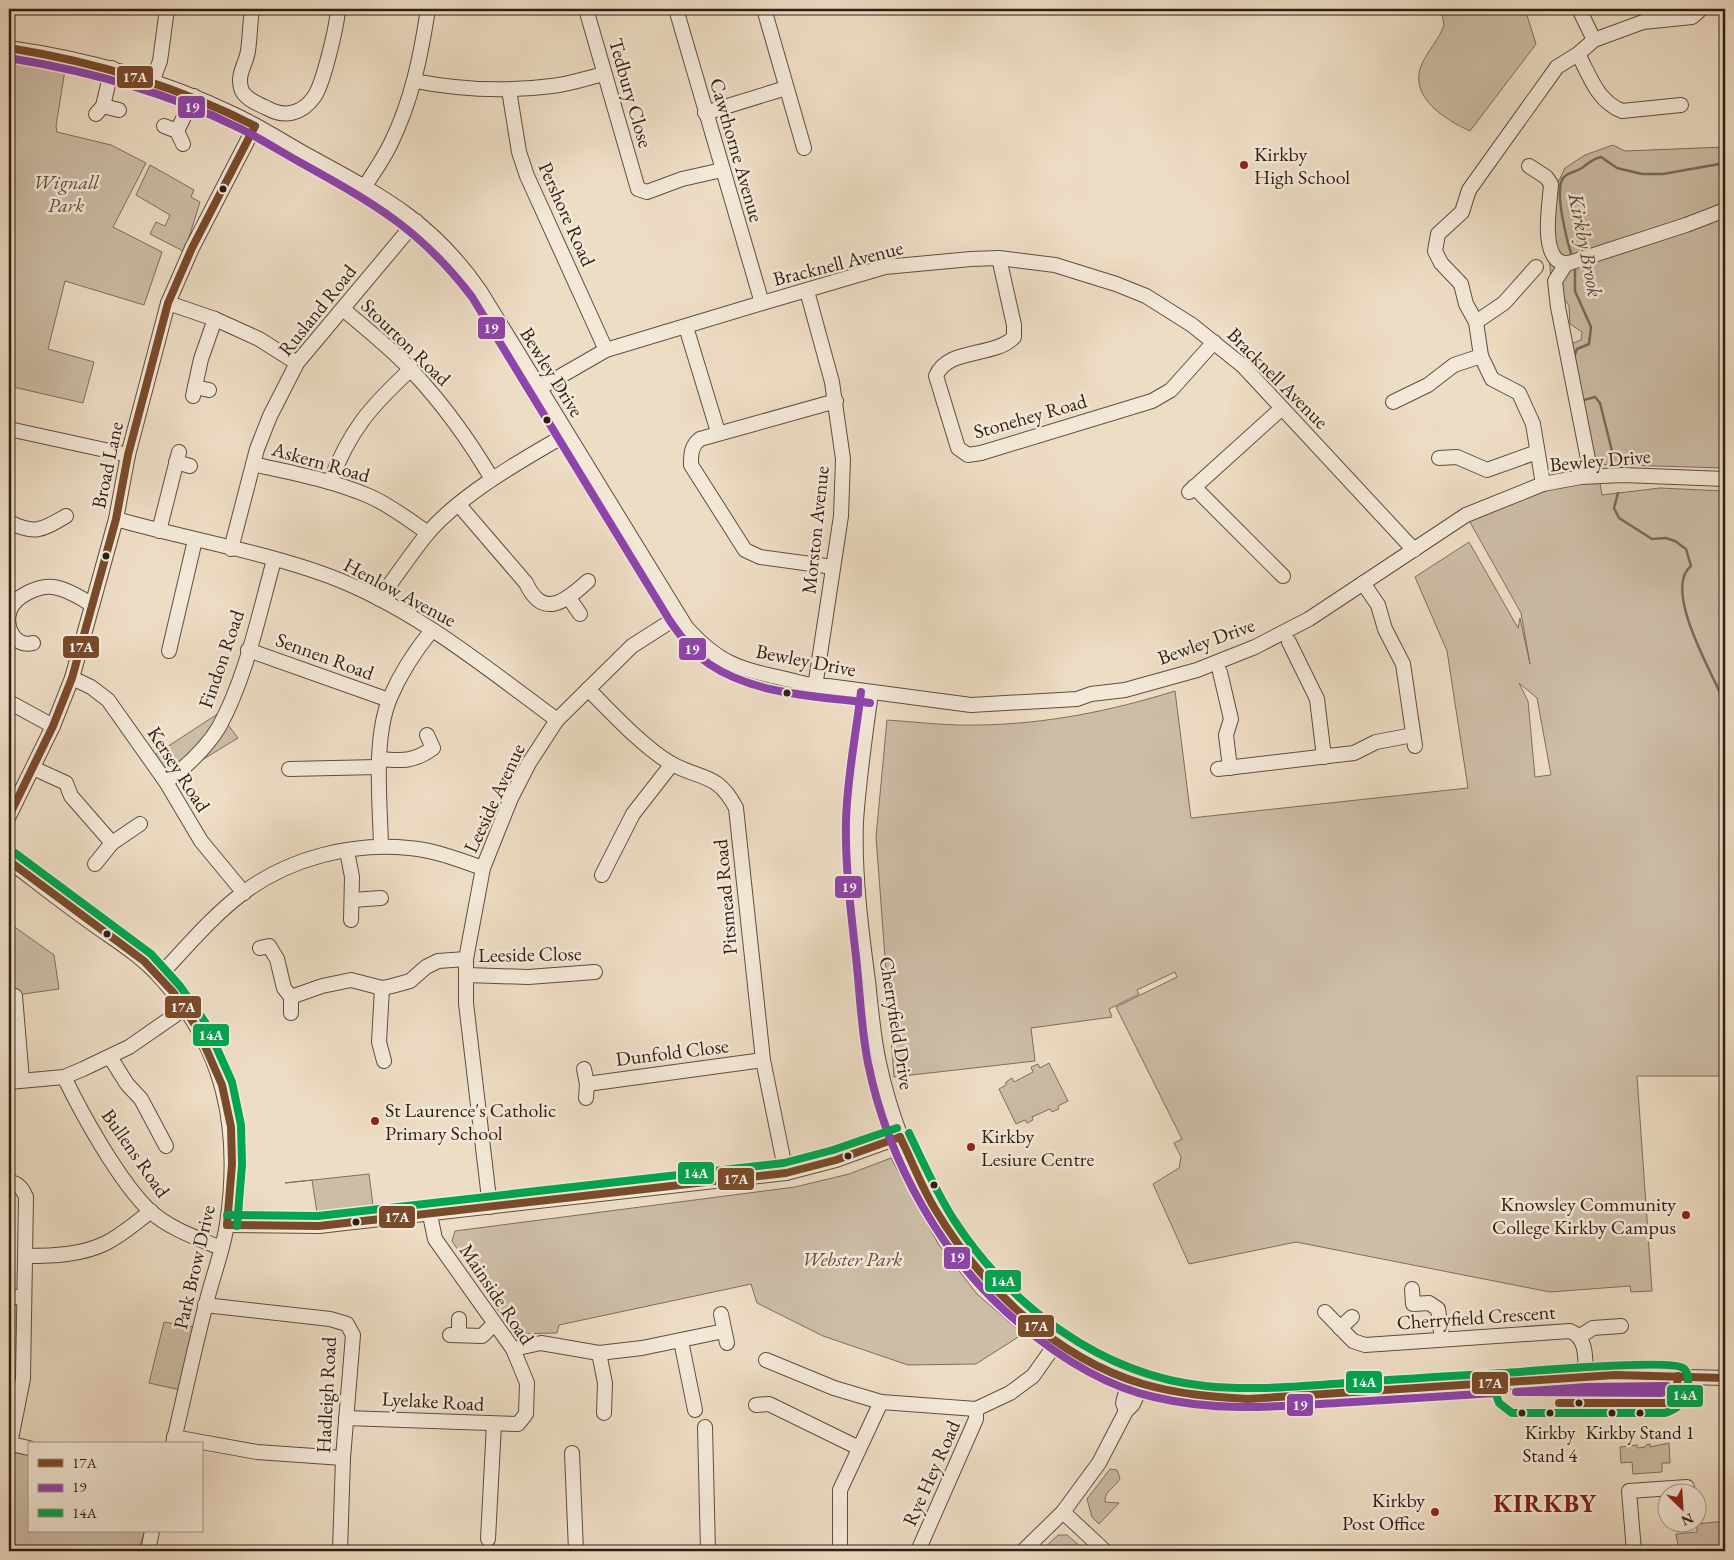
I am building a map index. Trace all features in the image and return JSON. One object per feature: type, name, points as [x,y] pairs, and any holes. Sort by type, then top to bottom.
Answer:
[{"type":"street","points":[[152,82],[160,61],[168,9]]},
{"type":"street","points":[[252,9],[248,53],[239,77],[241,90],[249,98],[277,114],[290,114],[302,109],[315,96],[337,27],[338,9]]},
{"type":"street","points":[[365,186],[391,142],[415,80],[428,9]]},
{"type":"street","name":"Tedbury Close","points":[[586,9],[638,189],[647,192],[682,179],[722,170]]},
{"type":"street","name":"Cawthorne Avenue","points":[[676,9],[762,303]]},
{"type":"street","points":[[764,9],[804,148]]},
{"type":"street","points":[[1579,9],[1594,40]]},
{"type":"street","points":[[1543,484],[1534,424],[1518,393],[1492,378],[1481,356],[1476,322],[1466,304],[1461,284],[1441,263],[1435,251],[1438,234],[1462,212],[1468,190],[1557,67],[1578,54],[1594,40],[1643,22],[1692,16],[1701,10]]},
{"type":"street","name":"Bewley Drive","points":[[9,48],[55,55],[112,68],[194,96],[255,126],[365,186],[431,233],[465,270],[540,388],[679,616],[699,641],[715,656],[759,674],[815,687],[828,686],[871,693],[988,705],[1077,699],[1091,694],[1125,690],[1197,670],[1255,647],[1309,618],[1466,515],[1543,484],[1581,477],[1641,474],[1725,479]]},
{"type":"street","points":[[1578,54],[1595,90],[1616,109],[1622,111],[1682,105]]},
{"type":"street","points":[[112,68],[99,110],[119,110]]},
{"type":"street","points":[[415,80],[457,89],[508,90],[553,86],[604,74]]},
{"type":"street","points":[[705,113],[786,88]]},
{"type":"street","name":"Pershore Road","points":[[508,90],[518,152],[527,176],[606,350]]},
{"type":"street","points":[[174,134],[194,96]]},
{"type":"street","name":"Broad Lane","points":[[9,816],[53,726],[72,678],[116,519],[128,454],[168,304],[192,248],[255,126]]},
{"type":"street","points":[[1529,166],[1546,177],[1551,184],[1548,230],[1550,247],[1556,259],[1566,264],[1580,261],[1725,210]]},
{"type":"street","name":"Rusland Road","points":[[230,549],[253,464],[270,416],[297,363],[416,221]]},
{"type":"street","name":"Bracknell Avenue","points":[[540,388],[606,350],[885,267],[940,260],[1000,258],[1055,265],[1116,284],[1146,296],[1214,342],[1243,366],[1414,550]]},
{"type":"street","name":"Stonehey Road","points":[[1000,258],[1014,325],[1014,337],[1005,345],[945,362],[936,376],[958,448],[968,454],[981,453],[1152,401],[1172,390],[1214,342]]},
{"type":"street","points":[[1566,264],[1555,281],[1558,307],[1589,464]]},
{"type":"street","points":[[1476,322],[1504,303],[1536,267]]},
{"type":"street","name":"Morston Avenue","points":[[807,291],[836,401],[842,440],[843,476],[841,516],[815,687]]},
{"type":"street","points":[[168,304],[215,319],[259,339],[297,363]]},
{"type":"street","name":"Stourton Road","points":[[343,308],[411,369],[460,429],[492,479]]},
{"type":"street","points":[[209,390],[194,392],[201,359],[215,319]]},
{"type":"street","points":[[686,326],[718,432]]},
{"type":"street","points":[[1392,402],[1428,385],[1454,365],[1481,356]]},
{"type":"street","points":[[330,482],[341,452],[357,424],[377,401],[411,369]]},
{"type":"street","points":[[833,567],[760,557],[745,550],[691,464],[690,453],[694,443],[718,432],[836,401]]},
{"type":"street","points":[[1282,408],[1192,489],[1282,576]]},
{"type":"street","points":[[9,429],[128,454]]},
{"type":"street","points":[[379,599],[428,533],[459,505],[492,479],[567,434]]},
{"type":"street","points":[[1440,458],[1457,457],[1486,475],[1537,452]]},
{"type":"street","points":[[158,531],[178,457],[190,466]]},
{"type":"street","name":"Askern Road","points":[[253,464],[330,482],[370,496],[428,533]]},
{"type":"street","points":[[459,505],[526,583],[531,594],[539,603],[548,604],[568,598],[588,581]]},
{"type":"street","points":[[9,522],[21,528],[38,530],[66,516]]},
{"type":"street","name":"Henlow Avenue","points":[[116,519],[329,576],[379,599],[464,650],[557,720]]},
{"type":"street","points":[[169,651],[195,540]]},
{"type":"street","name":"Findon Road","points":[[166,782],[196,757],[218,728],[230,705],[274,560]]},
{"type":"street","points":[[1220,672],[1231,718],[1226,735],[1224,769],[1354,753],[1376,742],[1414,741],[1404,664],[1386,629],[1378,605],[1363,583]]},
{"type":"street","points":[[33,643],[26,645],[17,641],[12,635],[9,620],[10,610],[17,601],[36,589],[50,586],[65,590],[92,605]]},
{"type":"street","points":[[568,598],[580,614]]},
{"type":"street","name":"Leeside Avenue","points":[[490,1207],[466,1003],[466,959],[483,868],[529,763],[557,720],[632,646],[679,616]]},
{"type":"street","points":[[381,846],[379,763],[389,700],[404,671],[432,630]]},
{"type":"street","points":[[1289,642],[1317,699],[1324,757]]},
{"type":"street","name":"Sennen Road","points":[[248,650],[389,700]]},
{"type":"street","name":"Kersey Road","points":[[72,678],[91,687],[108,700],[166,782],[201,841],[244,893]]},
{"type":"street","name":"Pitsmead Road","points":[[588,689],[624,726],[672,764],[714,781],[728,792],[736,808],[763,1060],[786,1173]]},
{"type":"street","name":"Cherryfield Drive","points":[[871,693],[856,821],[858,881],[878,1061],[900,1137],[924,1188],[964,1252],[984,1276],[1015,1307],[1057,1342],[1095,1364],[1136,1382],[1188,1394],[1248,1399],[1586,1377],[1652,1375],[1725,1378]]},
{"type":"street","points":[[9,702],[53,726]]},
{"type":"street","points":[[289,769],[419,759],[435,745]]},
{"type":"street","points":[[602,875],[633,814],[672,764]]},
{"type":"street","points":[[33,768],[66,783],[71,796],[112,843]]},
{"type":"street","points":[[95,864],[112,843],[140,824]]},
{"type":"street","points":[[159,976],[244,893],[297,864],[325,854],[381,846],[410,848],[444,855],[483,868]]},
{"type":"street","points":[[347,850],[352,877],[351,920]]},
{"type":"street","name":"Park Brow Drive","points":[[9,860],[138,956],[159,976],[184,1009],[209,1048],[223,1086],[231,1128],[232,1174],[227,1226],[205,1305],[173,1440]]},
{"type":"street","points":[[352,900],[381,898]]},
{"type":"street","points":[[268,944],[277,959],[284,988],[291,997],[291,1013]]},
{"type":"street","points":[[291,997],[322,986],[351,980],[382,988],[410,981],[426,967],[438,961],[466,959]]},
{"type":"street","name":"Leeside Close","points":[[467,975],[528,977],[595,972]]},
{"type":"street","points":[[382,988],[379,1042],[384,1060]]},
{"type":"street","points":[[15,996],[15,1081],[64,1077],[129,1047],[184,1009]]},
{"type":"street","points":[[110,1057],[127,1084],[141,1099],[166,1146]]},
{"type":"street","name":"Dunfold Close","points":[[587,1084],[763,1060]]},
{"type":"street","points":[[584,1069],[587,1084],[586,1098]]},
{"type":"street","name":"Bullens Road","points":[[64,1077],[113,1162],[151,1211],[185,1234],[221,1248]]},
{"type":"street","points":[[227,1226],[317,1226],[430,1215],[786,1173],[836,1160],[900,1137]]},
{"type":"street","points":[[9,1182],[15,1183],[23,1190],[26,1197],[23,1379],[10,1446],[28,1448]]},
{"type":"street","points":[[26,1256],[53,1256],[84,1250],[106,1243],[151,1211]]},
{"type":"street","name":"Mainside Road","points":[[430,1215],[435,1239],[513,1349],[527,1383],[526,1414],[518,1424]]},
{"type":"street","points":[[1412,1289],[1413,1304],[1429,1303],[1438,1309],[1442,1339]]},
{"type":"street","points":[[9,1297],[24,1297]]},
{"type":"street","name":"Hadleigh Road","points":[[205,1305],[330,1319],[348,1324],[353,1335],[343,1458],[340,1551]]},
{"type":"street","name":"Cherryfield Crescent","points":[[1325,1312],[1353,1341],[1361,1344],[1565,1331],[1579,1337],[1584,1348],[1586,1377]]},
{"type":"street","points":[[513,1349],[541,1343],[599,1353],[681,1341],[726,1337],[720,1314]]},
{"type":"street","points":[[1340,1328],[1352,1317]]},
{"type":"street","points":[[458,1319],[455,1335],[482,1336],[494,1324]]},
{"type":"street","points":[[1579,1337],[1593,1328],[1620,1326]]},
{"type":"street","points":[[681,1341],[695,1410]]},
{"type":"street","points":[[766,1360],[834,1388],[881,1402],[976,1409],[1010,1394],[1033,1376],[1057,1342]]},
{"type":"street","points":[[599,1353],[605,1383],[604,1414]]},
{"type":"street","points":[[1023,1551],[1063,1512],[1098,1464],[1126,1411],[1123,1403],[1136,1382]]},
{"type":"street","points":[[840,1551],[840,1490],[881,1402]]},
{"type":"street","points":[[756,1405],[769,1404],[858,1448]]},
{"type":"street","name":"Rye Hey Road","points":[[918,1551],[976,1419],[976,1409]]},
{"type":"street","name":"Lyelake Road","points":[[346,1418],[518,1424]]},
{"type":"street","points":[[488,1539],[494,1424]]},
{"type":"street","points":[[704,1427],[708,1551]]},
{"type":"street","points":[[173,1440],[187,1442]]},
{"type":"street","points":[[202,1444],[257,1452],[343,1458]]},
{"type":"street","points":[[572,1453],[576,1551]]},
{"type":"street","points":[[1634,1551],[1629,1491],[1656,1489]]},
{"type":"street","points":[[1063,1512],[1105,1551]]},
{"type":"street","points":[[148,1551],[152,1532]]},
{"type":"green space","points":[[1441,9],[1525,9],[1536,44],[1470,131],[1441,114],[1425,98],[1420,88],[1421,66],[1444,25]]},
{"type":"green space","name":"Wignall Park","points":[[9,63],[65,70],[56,126],[57,132],[111,145],[146,163],[113,227],[162,252],[144,305],[65,281],[48,349],[94,362],[83,403],[9,386]]},
{"type":"green space","points":[[1725,138],[1725,468],[1589,464],[1566,346],[1581,340],[1582,332],[1570,324],[1569,306],[1556,286],[1552,290],[1545,210],[1565,168],[1585,155],[1613,145],[1625,151],[1724,147]]},
{"type":"green space","points":[[150,165],[194,190],[191,197],[200,202],[186,247],[183,251],[150,234],[156,222],[165,226],[170,215],[136,195]]},
{"type":"green space","points":[[1599,477],[1602,495],[1660,488],[1725,491],[1725,1076],[1637,1076],[1652,1291],[1631,1292],[1630,1286],[1550,1292],[1296,1242],[1189,1264],[1153,1184],[1179,1168],[1181,1157],[1174,1143],[1182,1139],[1116,1007],[1177,977],[1175,972],[1137,990],[1139,994],[1109,1009],[1112,1017],[1031,1028],[1035,1061],[894,1077],[876,837],[887,720],[968,725],[1029,722],[1127,705],[1175,691],[1191,818],[1468,788],[1447,651],[1415,577],[1469,542],[1518,628],[1520,618],[1530,664],[1521,613],[1466,515],[1503,500]],"holes":[[[1519,683],[1537,698],[1551,775],[1535,777],[1528,701]]]},
{"type":"green space","points":[[219,713],[238,738],[166,782],[150,758]]},
{"type":"green space","points":[[9,923],[54,955],[59,989],[9,996]]},
{"type":"green space","points":[[1049,1063],[1068,1101],[1058,1106],[1059,1109],[1052,1112],[1050,1109],[1032,1117],[1033,1120],[1027,1123],[1025,1120],[1016,1124],[999,1089],[1012,1078],[1014,1082],[1033,1072],[1031,1067],[1038,1064],[1040,1068]]},
{"type":"green space","name":"Webster Park","points":[[891,1158],[939,1245],[977,1294],[1023,1334],[976,1364],[908,1365],[823,1336],[757,1303],[751,1284],[559,1325],[557,1333],[514,1334],[452,1241],[455,1231],[795,1187],[849,1174]]},
{"type":"green space","points":[[369,1174],[375,1221],[319,1226],[312,1180]]},
{"type":"green space","points":[[164,1322],[200,1328],[185,1391],[149,1383]]},
{"type":"green space","points":[[1669,1443],[1670,1463],[1662,1463],[1662,1472],[1633,1474],[1632,1462],[1621,1463],[1620,1447],[1637,1445],[1638,1448],[1650,1444],[1650,1447]]},
{"type":"green space","points":[[9,1447],[28,1448],[28,1532],[145,1532],[138,1551],[9,1551]]},
{"type":"green space","points":[[1110,1469],[1117,1470],[1120,1478],[1106,1495],[1105,1502],[1119,1503],[1099,1524],[1092,1517],[1087,1499]]},
{"type":"green space","points":[[1725,1521],[1725,1551],[1679,1551],[1676,1534],[1706,1532],[1706,1523]]},
{"type":"green space","points":[[1058,1535],[1067,1535],[1086,1551],[1057,1551],[1052,1548],[1050,1551],[1041,1551]]},
{"type":"waterway","name":"Kirkby Brook","points":[[1572,257],[1564,228],[1560,203],[1561,183],[1566,175],[1601,157],[1617,168],[1642,174],[1663,174],[1725,163]]},
{"type":"waterway","name":"Kirkby Brook","points":[[1574,357],[1577,349],[1589,344],[1591,327],[1575,291],[1575,267]]},
{"type":"waterway","name":"Kirkby Brook","points":[[1581,398],[1584,400],[1595,397],[1600,403],[1614,459]]},
{"type":"waterway","name":"Kirkby Brook","points":[[1618,493],[1614,508],[1619,518],[1652,539],[1666,538],[1675,541],[1686,549],[1691,566],[1684,577],[1682,593],[1686,612],[1701,653],[1725,703]]},
{"type":"transit line","name":"17A","points":[[9,48],[73,60],[135,77],[196,99],[255,126]]},
{"type":"transit line","name":"19","points":[[9,58],[68,69],[126,84],[210,114],[329,178],[395,220],[434,254],[472,297],[670,621],[693,650],[703,660],[727,674],[766,688],[808,696],[870,703]]},
{"type":"transit line","name":"17A","points":[[9,816],[53,726],[72,678],[116,519],[128,455],[168,303],[192,248],[255,126]]},
{"type":"transit line","name":"19","points":[[861,692],[848,789],[846,838],[850,906],[862,1024],[868,1063],[889,1137],[923,1207],[943,1239],[992,1298],[1050,1348],[1083,1369],[1117,1386],[1177,1402],[1223,1407],[1268,1407],[1496,1393]]},
{"type":"transit line","name":"14A","points":[[15,853],[151,954],[180,986],[205,1022],[232,1082],[241,1125],[242,1165],[237,1226]]},
{"type":"transit line","name":"17A","points":[[9,861],[144,961],[173,992],[197,1028],[222,1085],[231,1127],[232,1164],[227,1225]]},
{"type":"transit line","name":"14A","points":[[227,1215],[318,1216],[784,1163],[833,1150],[897,1128]]},
{"type":"transit line","name":"14A","points":[[909,1133],[947,1209],[977,1251],[1002,1281],[1062,1331],[1095,1351],[1130,1368],[1167,1379],[1205,1386],[1241,1388],[1294,1387],[1503,1373]]},
{"type":"transit line","name":"17A","points":[[900,1137],[935,1209],[954,1238],[998,1291],[1023,1316],[1051,1338],[1080,1357],[1111,1372],[1143,1384],[1195,1395],[1248,1399],[1615,1375],[1725,1378]]},
{"type":"transit line","name":"17A","points":[[227,1225],[319,1226],[786,1173],[836,1160],[900,1137]]},
{"type":"transit line","name":"14A","points":[[1496,1394],[1499,1403],[1512,1413],[1665,1413],[1682,1403],[1688,1381],[1686,1370],[1683,1368],[1653,1365],[1599,1366],[1506,1373]]},
{"type":"transit line","name":"17A","points":[[1559,1403],[1667,1403],[1676,1395],[1678,1376]]},
{"type":"transit line","name":"19","points":[[1667,1386],[1662,1393],[1516,1392],[1586,1387],[1667,1386]]},
{"type":"place","name":"Kirkby High School","points":[[1244,165]]},
{"type":"place","name":"St Laurence's Catholic Primary School","points":[[375,1121]]},
{"type":"place","name":"Kirkby Lesiure Centre","points":[[971,1147]]},
{"type":"place","name":"Knowsley Community College Kirkby Campus","points":[[1686,1215]]},
{"type":"place","name":"Kirkby Stand 4","points":[[1550,1413]]},
{"type":"place","name":"Kirkby Stand 1","points":[[1640,1413]]},
{"type":"place","name":"Kirkby Post Office","points":[[1435,1512]]},
{"type":"district","name":"KIRKBY","points":[[1545,1503]]}]
